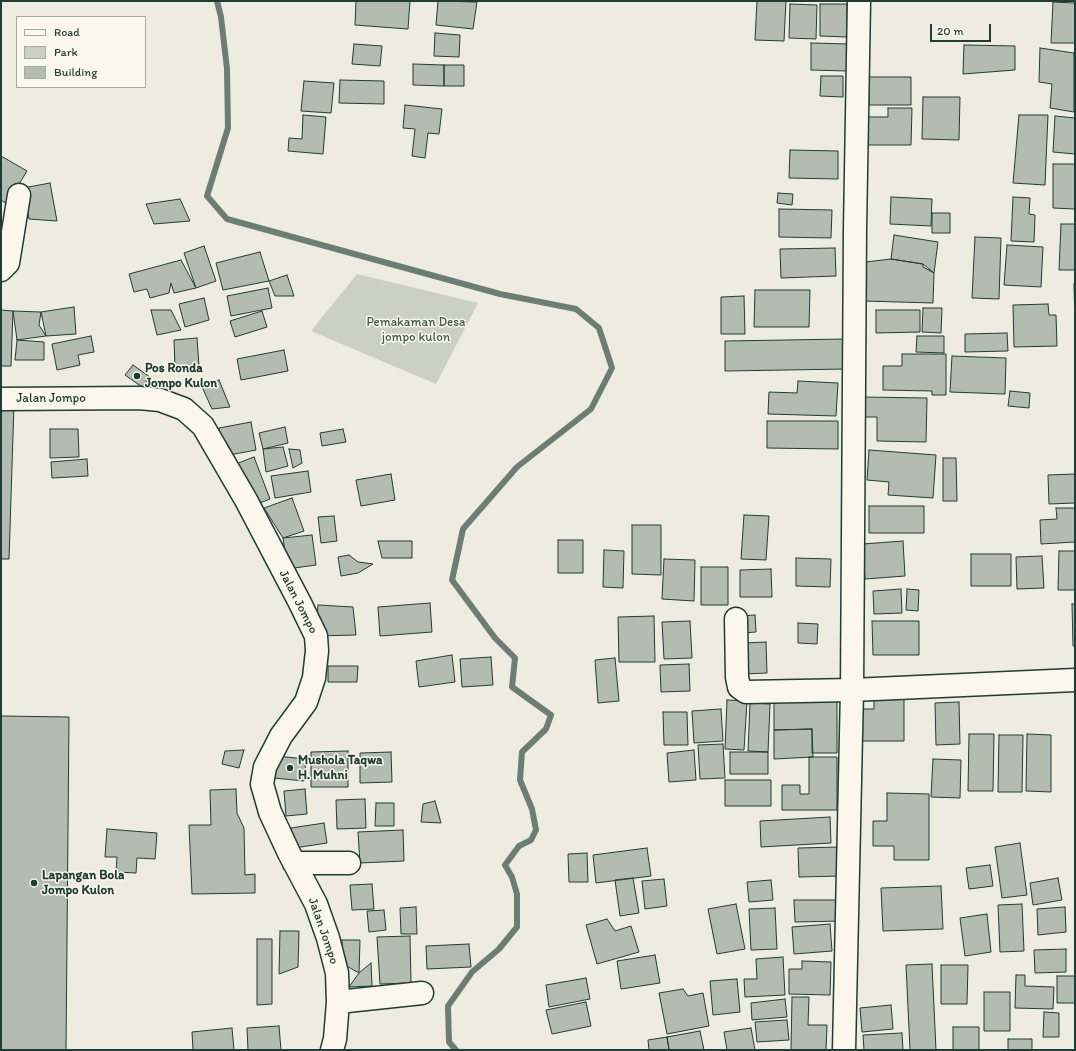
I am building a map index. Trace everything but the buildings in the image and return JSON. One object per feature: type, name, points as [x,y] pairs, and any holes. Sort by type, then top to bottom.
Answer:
[{"type":"street","points":[[844,1050],[852,690],[854,252],[859,1]]},
{"type":"street","points":[[1,270],[8,263],[19,195]]},
{"type":"street","name":"Jalan Jompo","points":[[1,399],[139,398],[160,400],[184,409],[203,426],[246,500],[316,636],[317,651],[314,678],[306,702],[281,736],[265,767],[262,784],[270,812],[294,863],[316,904],[328,938],[337,973],[338,1002],[335,1039],[332,1050]]},
{"type":"street","points":[[736,619],[737,677],[740,687],[746,692],[852,690],[1075,680]]},
{"type":"street","points":[[294,863],[349,863]]},
{"type":"street","points":[[338,1002],[422,993]]},
{"type":"green space","name":"Pemakaman Desa jompo kulon","points":[[357,274],[478,303],[436,384],[311,331]]},
{"type":"waterway","points":[[217,1],[221,17],[227,69],[228,128],[207,196],[227,219],[500,294],[576,309],[599,328],[612,368],[591,409],[517,467],[463,529],[452,580],[495,638],[515,658],[512,687],[551,715],[546,729],[522,752],[520,780],[532,809],[536,830],[531,840],[519,846],[505,865],[512,877],[517,894],[517,927],[499,949],[472,972],[448,1006],[449,1042],[456,1050]]},
{"type":"place","name":"Pos Ronda Jompo Kulon","points":[[137,376]]},
{"type":"place","name":"Mushola Taqwa H. Muhni","points":[[290,768]]},
{"type":"place","name":"Lapangan Bola Jompo Kulon","points":[[34,883]]}]
